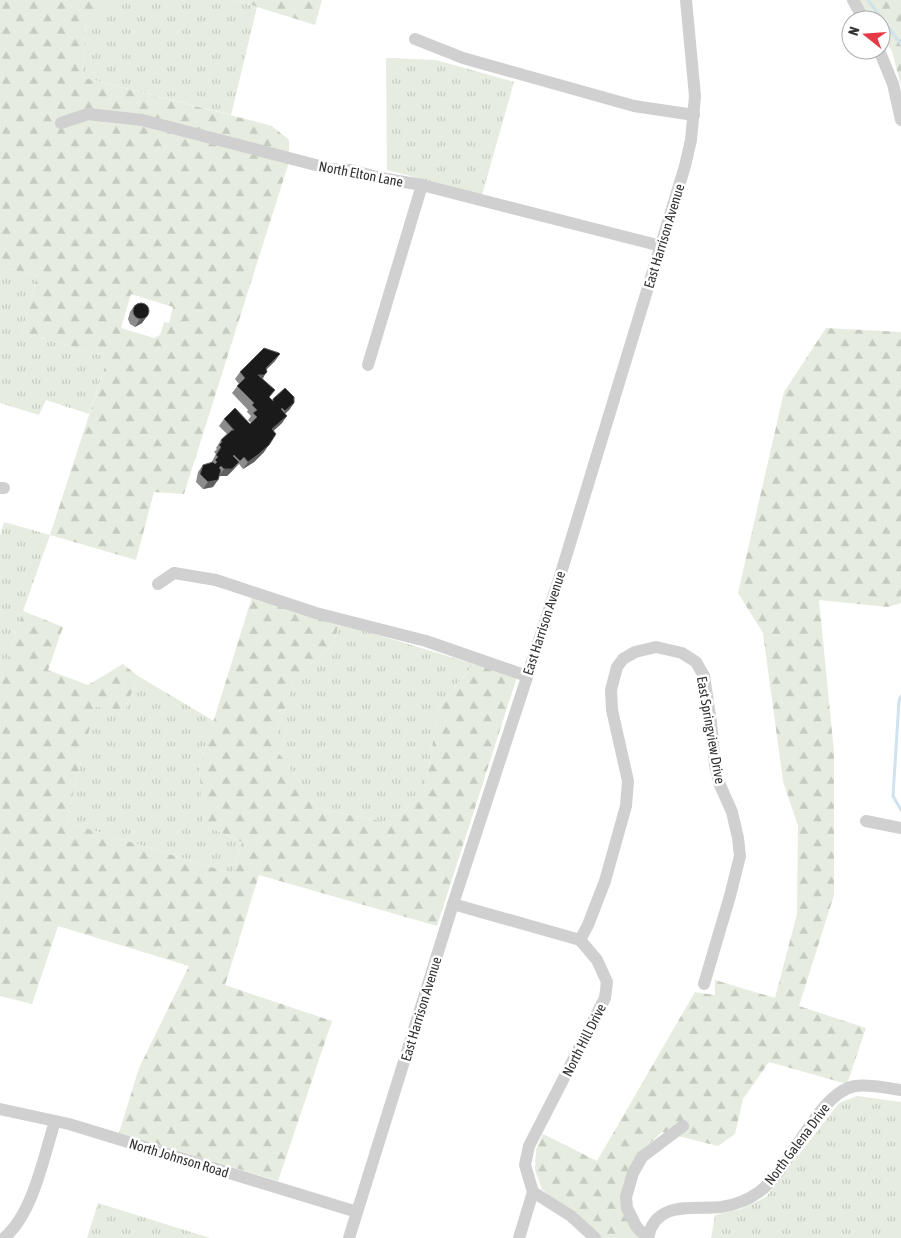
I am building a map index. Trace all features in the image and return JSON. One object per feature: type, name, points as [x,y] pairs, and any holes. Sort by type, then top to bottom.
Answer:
[{"type":"street","name":"East Harrison Avenue","points":[[349,1238],[453,904],[527,676],[685,166],[691,140],[695,96],[686,0]]},
{"type":"street","points":[[415,39],[463,58],[625,104],[694,115]]},
{"type":"street","points":[[883,60],[893,84],[901,120]]},
{"type":"street","name":"North Elton Lane","points":[[61,123],[88,114],[142,120],[331,169],[350,170],[381,178],[422,185],[661,246]]},
{"type":"street","points":[[368,365],[422,185]]},
{"type":"street","points":[[158,584],[174,573],[216,580],[316,613],[426,641],[527,676]]},
{"type":"street","name":"East Springview Drive","points":[[580,940],[588,925],[604,881],[626,806],[628,781],[612,710],[612,690],[617,667],[623,659],[635,652],[656,647],[682,653],[696,662],[704,676],[715,764],[720,785],[732,812],[740,856],[704,984]]},
{"type":"street","points":[[866,821],[901,828]]},
{"type":"street","points":[[453,904],[580,940]]},
{"type":"street","name":"North Hill Drive","points":[[533,1192],[525,1165],[529,1146],[605,998],[607,982],[597,960],[580,940]]},
{"type":"street","name":"North Galena Drive","points":[[648,1237],[656,1219],[669,1212],[686,1208],[720,1207],[752,1197],[778,1172],[827,1104],[847,1088],[858,1086],[901,1090]]},
{"type":"street","name":"North Johnson Road","points":[[0,1109],[88,1129],[357,1212]]},
{"type":"street","points":[[4,1238],[19,1221],[31,1198],[55,1121]]},
{"type":"street","points":[[648,1237],[636,1226],[627,1208],[626,1197],[633,1172],[642,1156],[683,1126]]},
{"type":"street","points":[[520,1238],[533,1192],[571,1216],[595,1238]]},
{"type":"green space","points":[[0,0],[108,0],[86,21],[82,77],[272,126],[289,140],[289,162],[184,494],[154,492],[136,560],[50,535],[108,357],[22,332],[37,276],[0,266]],"holes":[[[131,294],[173,307],[169,323],[164,322],[160,335],[154,338],[121,328]]]},
{"type":"green space","points":[[108,0],[235,0],[257,7],[231,115],[82,77],[86,21]]},
{"type":"green space","points":[[235,0],[322,0],[315,25]]},
{"type":"green space","points":[[859,0],[901,0],[901,86],[891,49],[891,10],[866,10]]},
{"type":"green space","points":[[386,58],[436,60],[514,82],[482,195],[387,170]]},
{"type":"green space","points":[[0,266],[37,276],[22,332],[108,357],[89,414],[46,400],[39,415],[0,403]]},
{"type":"green space","points":[[826,328],[901,332],[901,603],[888,607],[819,600],[834,752],[834,895],[799,1006],[866,1028],[847,1084],[769,1062],[743,1099],[735,1134],[718,1146],[662,1132],[637,1155],[622,1206],[641,1238],[598,1238],[542,1189],[535,1170],[536,1150],[543,1134],[597,1161],[695,992],[715,995],[715,980],[775,998],[797,914],[798,826],[783,781],[763,633],[738,593],[784,392]]},
{"type":"green space","points":[[4,522],[50,535],[23,611],[5,671],[0,663],[0,536]]},
{"type":"green space","points":[[252,597],[339,623],[334,644],[295,676],[273,745],[319,809],[391,823],[424,794],[439,706],[474,664],[517,677],[437,926],[259,875],[225,985],[332,1021],[278,1181],[119,1133],[139,1068],[189,966],[58,926],[32,1004],[0,996],[0,663],[5,670],[23,611],[63,627],[48,670],[88,685],[123,664],[138,676],[125,710],[95,707],[66,822],[233,874],[242,842],[204,825],[199,768]]},
{"type":"green space","points":[[339,623],[474,664],[439,706],[424,794],[391,823],[319,809],[273,745],[295,676],[334,644]]},
{"type":"green space","points":[[138,676],[214,721],[199,768],[204,825],[242,842],[233,874],[66,822],[95,706],[125,710]]},
{"type":"green space","points":[[857,1096],[901,1102],[901,1238],[711,1238],[715,1215],[741,1209],[766,1197],[839,1103]]},
{"type":"green space","points":[[98,1203],[210,1238],[87,1238]]},
{"type":"building","points":[[141,303],[149,311],[141,319],[133,311]]},
{"type":"building","points":[[264,348],[280,354],[266,368],[267,372],[264,375],[258,375],[275,390],[269,397],[273,401],[285,388],[294,397],[294,403],[285,411],[281,409],[287,416],[272,429],[276,434],[269,445],[248,462],[244,457],[240,461],[234,455],[239,462],[232,469],[224,469],[221,466],[219,468],[221,470],[218,480],[208,482],[200,474],[203,465],[213,462],[215,464],[217,462],[215,460],[221,447],[219,445],[222,442],[221,440],[234,430],[224,419],[235,408],[250,424],[257,417],[253,413],[257,410],[252,405],[254,403],[237,386],[245,378],[240,372]]},
{"type":"waterway","points":[[868,0],[901,44]]},
{"type":"waterway","points":[[901,696],[899,701],[893,796],[901,810]]}]
